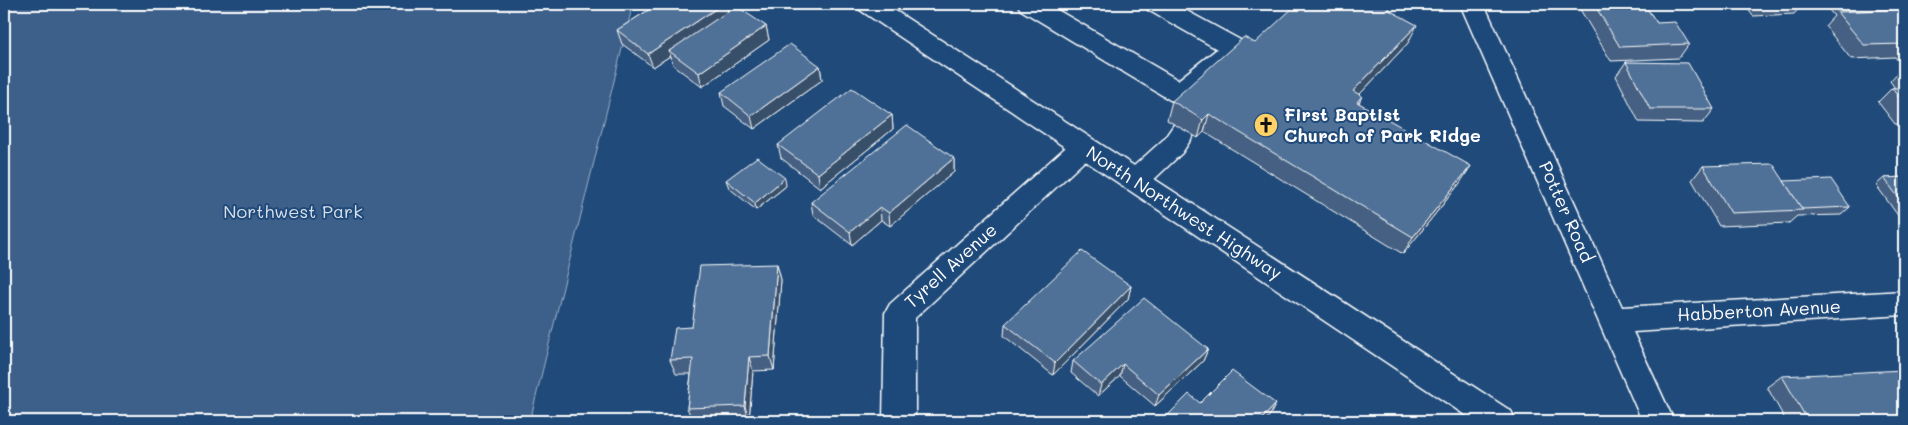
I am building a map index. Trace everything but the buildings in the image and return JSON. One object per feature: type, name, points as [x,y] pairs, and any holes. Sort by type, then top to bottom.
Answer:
[{"type":"street","name":"North Northwest Highway","points":[[868,4],[1500,421]]},
{"type":"street","points":[[1029,4],[1181,111]]},
{"type":"street","points":[[1136,181],[1173,146],[1181,111],[1235,48],[1156,4]]},
{"type":"street","name":"Potter Road","points":[[1472,4],[1658,421]]},
{"type":"street","name":"Tyrell Avenue","points":[[899,421],[900,313],[1083,147]]},
{"type":"street","name":"Habberton Avenue","points":[[1614,320],[1904,303]]},
{"type":"green space","name":"Northwest Park","points":[[4,4],[633,4],[530,421],[4,421]]},
{"type":"place","name":"First Baptist Church of Park Ridge","points":[[1266,125]]}]
